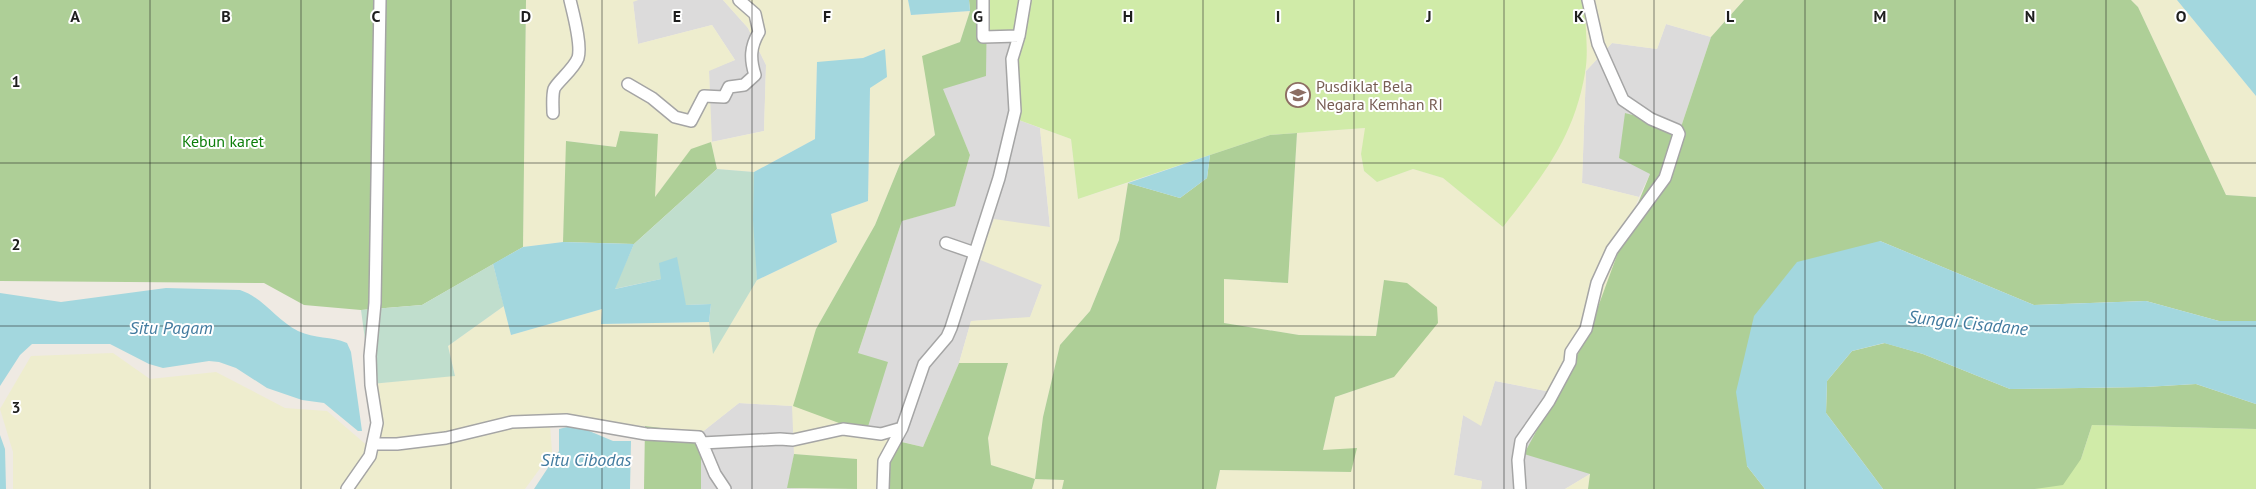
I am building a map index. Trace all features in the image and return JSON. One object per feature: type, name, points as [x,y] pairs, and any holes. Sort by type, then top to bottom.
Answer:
[{"type":"street","points":[[347,489],[370,456],[377,423],[371,385],[370,356],[375,303],[380,0]]},
{"type":"street","points":[[553,113],[554,90],[578,58],[576,24],[570,0]]},
{"type":"street","points":[[628,84],[652,98],[676,117],[691,121],[704,96],[724,97],[729,87],[744,84],[755,75],[751,62],[752,45],[759,32],[755,14],[739,0]]},
{"type":"street","points":[[983,0],[983,37],[1020,36]]},
{"type":"street","points":[[883,489],[884,461],[902,428],[924,364],[947,337],[951,328],[998,178],[1015,111],[1012,59],[1020,36],[1025,0]]},
{"type":"street","points":[[1520,489],[1518,460],[1521,441],[1549,401],[1570,362],[1571,352],[1586,329],[1597,283],[1612,250],[1665,178],[1679,134],[1677,130],[1651,119],[1623,100],[1598,44],[1588,0]]},
{"type":"street","points":[[946,243],[975,253]]},
{"type":"street","points":[[372,444],[397,444],[446,438],[512,422],[566,420],[646,434],[688,435],[699,437],[715,474],[725,489]]},
{"type":"street","points":[[702,443],[793,440],[843,429],[881,434],[902,428]]},
{"type":"shaded area","points":[[723,0],[748,28],[766,65],[764,131],[711,142],[709,70],[735,60],[712,25],[638,44],[633,1]]},
{"type":"shaded area","points":[[1666,24],[1711,37],[1681,127],[1625,113],[1650,174],[1639,197],[1582,183],[1586,71],[1612,43],[1657,49]]},
{"type":"shaded area","points":[[986,40],[1018,41],[1016,119],[1040,128],[1050,228],[1042,285],[1030,318],[971,321],[959,363],[923,447],[866,433],[858,353],[902,221],[955,205],[970,155],[942,89]]},
{"type":"shaded area","points":[[1495,381],[1556,393],[1590,474],[1565,489],[1481,489],[1482,481],[1454,475],[1463,415],[1481,425]]},
{"type":"shaded area","points":[[739,403],[793,406],[794,454],[788,488],[804,489],[701,489],[701,433]]},
{"type":"green space","name":"Kebun karet","points":[[0,0],[526,0],[523,247],[422,305],[361,310],[304,305],[264,283],[0,281]]},
{"type":"green space","points":[[526,0],[638,0],[633,2],[638,44],[712,25],[735,60],[709,71],[712,142],[764,131],[766,65],[748,28],[723,0],[908,0],[911,15],[970,11],[960,42],[923,57],[935,135],[900,164],[875,225],[816,329],[866,433],[889,439],[886,489],[857,489],[856,459],[794,454],[792,406],[739,403],[701,433],[599,421],[550,425],[552,452],[525,489],[13,489],[13,452],[0,409],[31,356],[113,353],[150,379],[216,372],[285,408],[327,411],[377,454],[371,384],[455,375],[448,346],[504,306],[511,335],[602,309],[601,324],[709,322],[713,353],[757,280],[837,242],[831,214],[868,201],[870,88],[885,49],[863,58],[817,63],[815,139],[754,172],[717,169],[711,142],[691,150],[654,198],[617,147],[567,141],[563,242],[523,247]]},
{"type":"green space","points":[[969,0],[987,0],[986,76],[943,89],[970,155],[955,206],[902,221],[858,353],[888,362],[866,433],[793,406],[816,329],[875,225],[900,164],[935,135],[922,56],[960,42],[970,11]]},
{"type":"green space","name":"Pusdiklat Bela Negara Kemhan RI","points":[[987,0],[1584,0],[1587,46],[1586,65],[1580,96],[1565,137],[1531,191],[1503,227],[1443,178],[1413,169],[1377,182],[1364,171],[1361,154],[1365,128],[1270,135],[1078,199],[1071,139],[1016,119],[1018,42],[986,40]]},
{"type":"green space","points":[[1584,0],[1744,0],[1711,37],[1666,24],[1657,49],[1612,43],[1586,71]]},
{"type":"green space","points":[[1744,0],[2131,0],[2138,7],[2226,195],[2256,197],[2256,321],[2219,321],[2146,301],[2034,305],[1880,241],[1747,466],[1765,489],[1588,489],[1590,474],[1524,454],[1587,337],[1620,247],[1650,174],[1619,158],[1625,113],[1681,127],[1711,37]]},
{"type":"green space","points":[[2131,0],[2177,0],[2256,96],[2256,197],[2226,195],[2138,7]]},
{"type":"green space","points":[[1586,71],[1582,183],[1639,197],[1587,337],[1556,393],[1495,381],[1481,426],[1463,415],[1454,475],[1482,481],[1481,489],[1216,489],[1220,470],[1351,472],[1323,450],[1335,397],[1394,377],[1384,280],[1376,336],[1299,335],[1224,323],[1224,279],[1288,283],[1297,133],[1366,128],[1361,154],[1364,171],[1377,182],[1413,169],[1443,178],[1503,227]]},
{"type":"green space","points":[[1040,128],[1071,139],[1078,199],[1128,183],[1119,240],[1090,311],[1060,345],[1043,417],[1035,479],[991,465],[988,438],[1008,364],[959,363],[971,321],[1030,317],[1042,285],[978,259],[994,219],[1050,227]]},
{"type":"green space","points":[[620,131],[658,134],[655,197],[691,149],[711,142],[717,169],[634,244],[563,242],[566,141],[616,147]]},
{"type":"green space","points":[[1297,133],[1288,283],[1224,279],[1224,323],[1299,335],[1376,336],[1384,280],[1407,283],[1437,307],[1438,323],[1394,377],[1335,397],[1323,450],[1357,448],[1351,472],[1220,470],[1216,489],[1062,489],[1064,480],[1035,479],[1043,417],[1060,345],[1090,311],[1119,240],[1128,183],[1180,198],[1207,178],[1210,155],[1270,135]]},
{"type":"green space","points":[[717,169],[754,172],[757,280],[713,354],[709,322],[711,304],[686,305],[661,279],[614,289],[634,244]]},
{"type":"green space","points":[[493,264],[504,306],[448,346],[455,376],[371,384],[361,310],[422,305]]},
{"type":"green space","points":[[1885,343],[1923,354],[2010,389],[2145,387],[2196,384],[2256,404],[2256,429],[2092,425],[2081,459],[2063,485],[2035,489],[1883,489],[1826,413],[1827,381],[1852,351]]},
{"type":"green space","points":[[959,363],[1008,363],[988,438],[991,465],[1035,479],[1032,489],[886,489],[889,439],[923,447]]},
{"type":"green space","points":[[2092,425],[2256,429],[2256,489],[2035,489],[2081,459]]},
{"type":"green space","points":[[645,426],[701,433],[701,489],[644,489]]},
{"type":"green space","points":[[794,454],[857,459],[857,489],[787,488]]},
{"type":"green space","points":[[1590,474],[1588,489],[1565,489]]},
{"type":"green space","points":[[1035,479],[1065,480],[1062,489],[1032,489]]},
{"type":"water","points":[[908,0],[969,0],[970,11],[911,15]]},
{"type":"water","points":[[2177,0],[2256,0],[2256,96]]},
{"type":"water","points":[[885,49],[887,77],[870,88],[868,201],[831,214],[837,242],[757,280],[753,220],[754,172],[815,139],[817,62],[863,58]]},
{"type":"water","points":[[1210,155],[1207,178],[1180,198],[1128,183]]},
{"type":"water","name":"Sungai Cisadane","points":[[1880,241],[2034,305],[2146,301],[2219,321],[2256,321],[2256,404],[2196,384],[2145,387],[2010,389],[1923,354],[1884,343],[1852,351],[1827,381],[1826,413],[1883,489],[1765,489],[1747,466],[1736,392],[1754,316],[1797,262]]},
{"type":"water","points":[[563,242],[634,244],[615,289],[661,279],[659,263],[677,257],[686,305],[711,304],[709,322],[601,324],[602,309],[511,335],[493,264],[523,247]]},
{"type":"water","name":"Situ Pagam","points":[[166,288],[240,290],[256,298],[298,331],[347,343],[351,352],[362,431],[358,431],[324,403],[302,400],[267,388],[236,368],[219,362],[209,361],[163,368],[149,364],[110,344],[32,344],[20,355],[0,386],[0,293],[61,302]]},
{"type":"water","name":"Situ Cibodas","points":[[575,425],[613,441],[631,441],[630,489],[534,489],[559,451],[559,429]]},
{"type":"water","points":[[0,435],[5,449],[6,489],[0,489]]},
{"type":"place","name":"Pusdiklat Bela Negara Kemhan RI","points":[[1298,95]]}]
